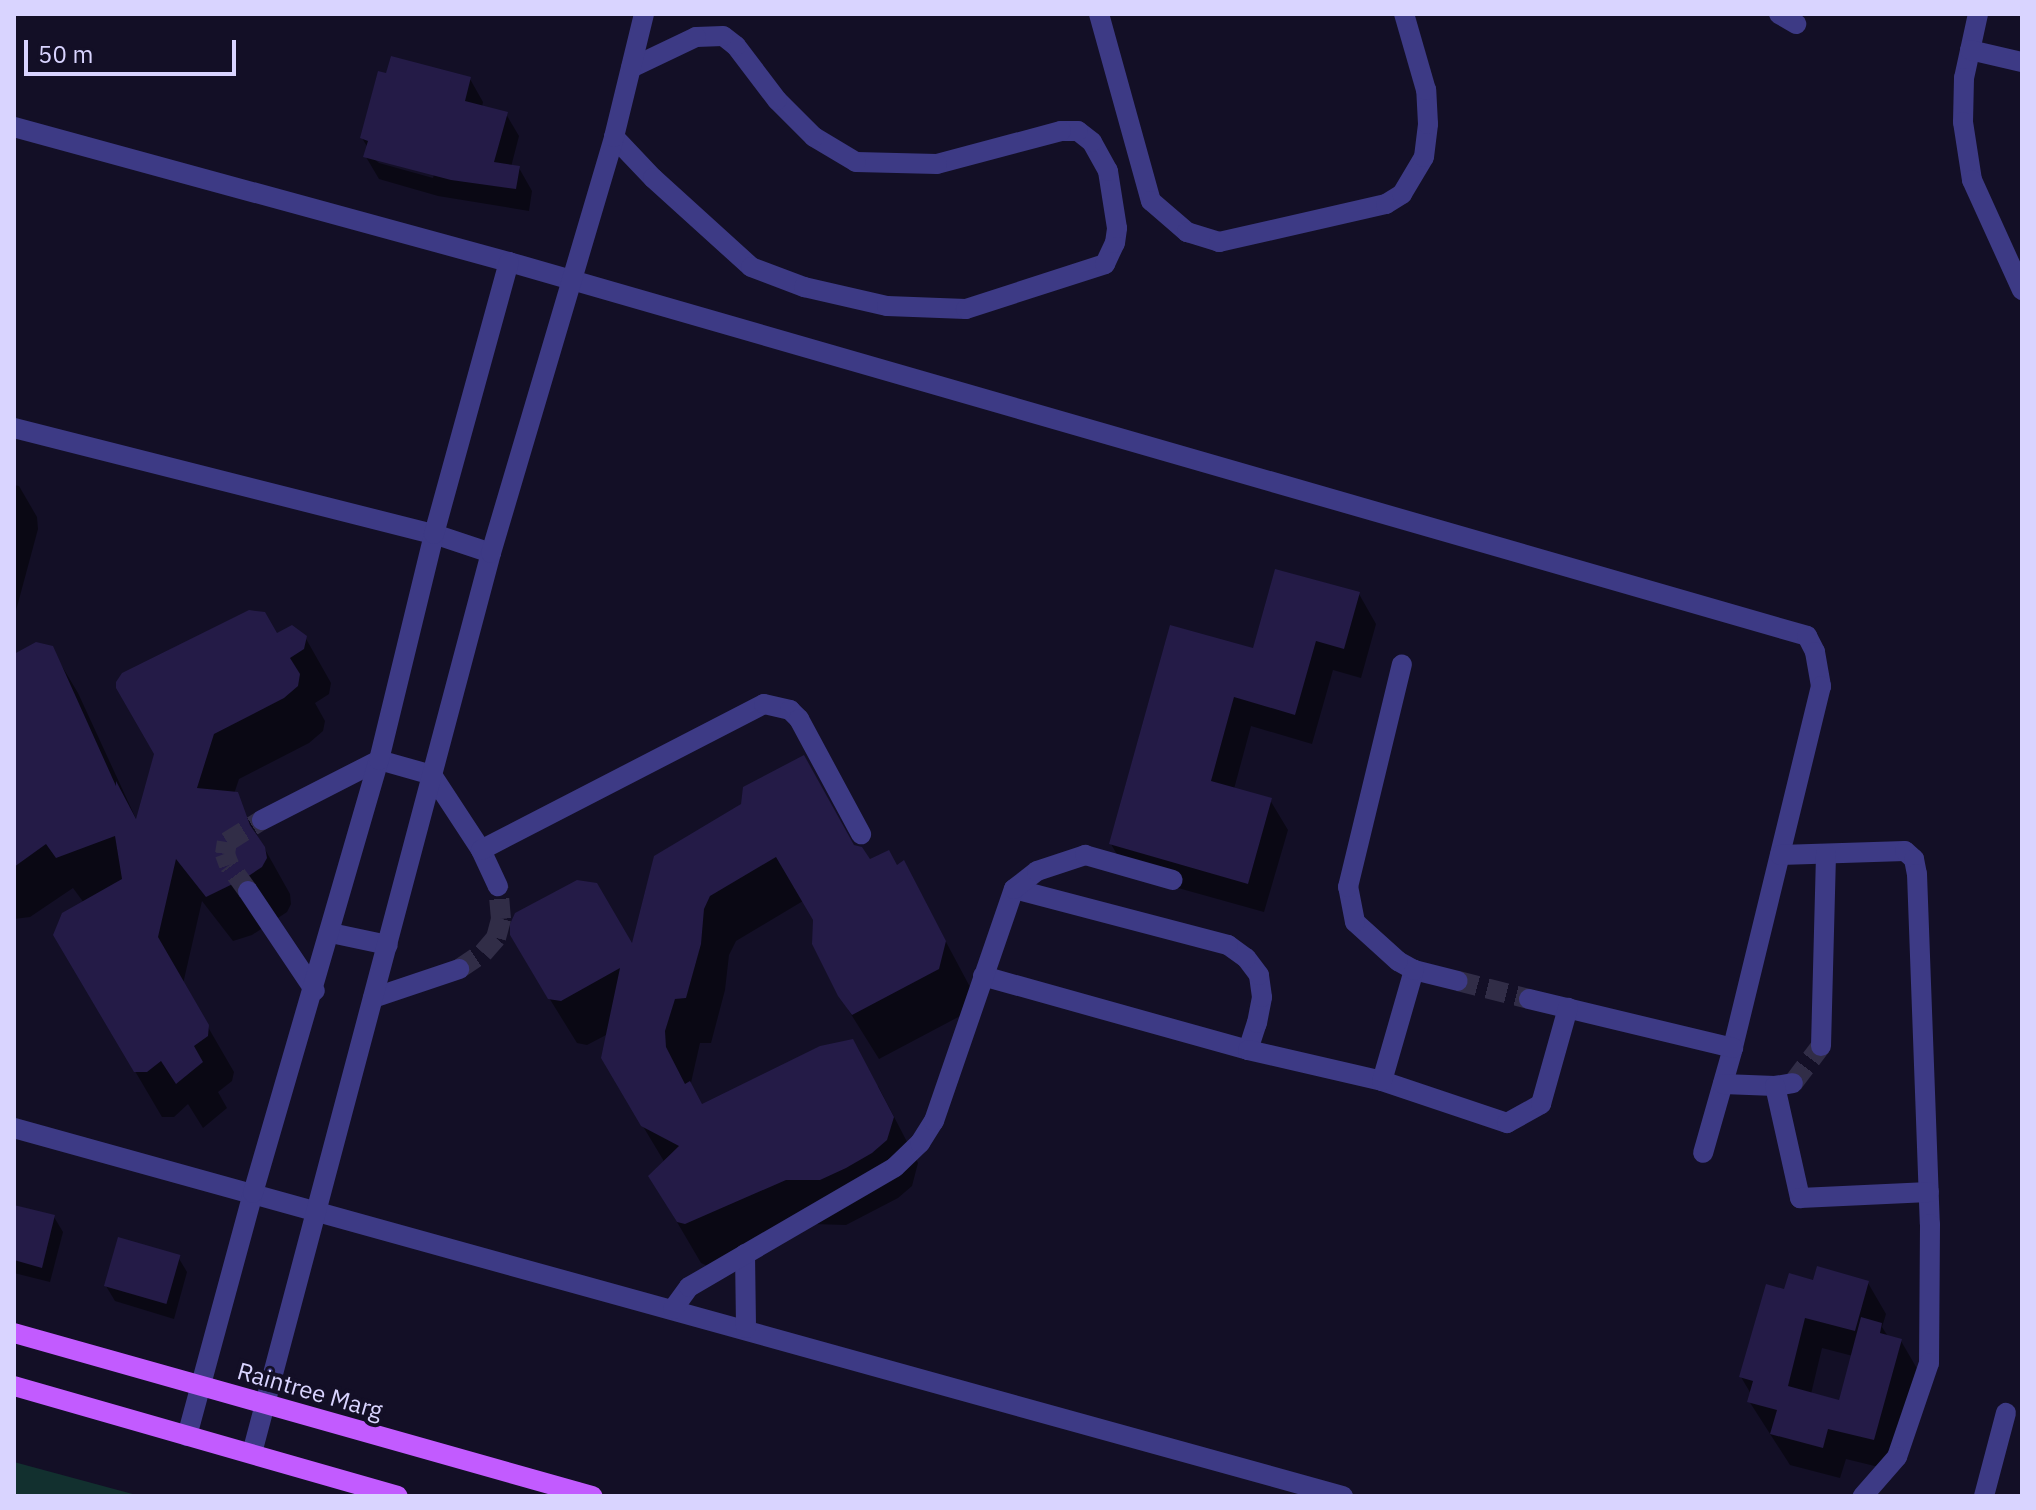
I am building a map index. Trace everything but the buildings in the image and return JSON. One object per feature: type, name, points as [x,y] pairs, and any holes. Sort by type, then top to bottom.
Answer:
[{"type":"main road","name":"Raintree Marg","points":[[14,1333],[592,1496]]},
{"type":"main road","points":[[14,1386],[398,1496]]},
{"type":"street","points":[[252,1453],[491,553],[614,137],[644,14]]},
{"type":"street","points":[[1099,14],[1151,201],[1187,232],[1219,242],[1386,204],[1402,194],[1424,157],[1428,124],[1426,90],[1404,14]]},
{"type":"street","points":[[1978,14],[1964,78],[1963,122],[1972,180],[2022,290]]},
{"type":"street","points":[[614,137],[653,178],[751,267],[804,287],[887,306],[966,309],[1105,264],[1115,243],[1117,228],[1108,171],[1092,142],[1078,131],[1061,131],[937,164],[856,162],[814,137],[777,100],[736,46],[723,36],[696,37],[631,68]]},
{"type":"street","points":[[1970,50],[2022,62]]},
{"type":"street","points":[[14,127],[509,262],[1807,636],[1817,660],[1821,686],[1733,1048],[1703,1153]]},
{"type":"street","points":[[187,1436],[253,1193],[315,991],[379,760],[434,534],[509,262]]},
{"type":"street","points":[[14,428],[434,534],[491,553]]},
{"type":"street","points":[[1402,664],[1348,887],[1355,922],[1387,952],[1414,970],[1458,981]]},
{"type":"street","points":[[481,850],[764,704],[790,710],[799,719],[861,834]]},
{"type":"street","points":[[262,820],[379,760],[432,775],[481,850],[498,886]]},
{"type":"street","points":[[1780,855],[1905,851],[1914,859],[1929,1192],[1929,1363],[1897,1457],[1863,1496]]},
{"type":"street","points":[[1821,1046],[1826,854]]},
{"type":"street","points":[[673,1309],[689,1287],[895,1167],[920,1143],[934,1121],[1014,889],[1037,871],[1085,855],[1173,880]]},
{"type":"street","points":[[1014,889],[1228,945],[1246,958],[1259,975],[1262,997],[1248,1050]]},
{"type":"street","points":[[248,891],[315,991]]},
{"type":"street","points":[[331,933],[388,945]]},
{"type":"street","points":[[373,998],[459,969]]},
{"type":"street","points":[[1382,1081],[1414,970]]},
{"type":"street","points":[[983,976],[1248,1050],[1382,1081],[1507,1123],[1541,1104],[1568,1008]]},
{"type":"street","points":[[1529,999],[1733,1048]]},
{"type":"street","points":[[1723,1084],[1784,1085],[1800,1198],[1929,1192]]},
{"type":"street","points":[[14,1128],[746,1328],[1343,1496]]},
{"type":"street","points":[[745,1254],[746,1328]]},
{"type":"street","points":[[1984,1496],[2006,1413]]},
{"type":"green space","points":[[14,1462],[140,1496],[14,1496]]},
{"type":"tunnel","points":[[248,891],[229,865],[225,854],[227,842],[262,820]]},
{"type":"tunnel","points":[[459,969],[483,953],[496,938],[501,919],[498,886]]},
{"type":"tunnel","points":[[1458,981],[1529,999]]},
{"type":"tunnel","points":[[1793,1083],[1821,1046]]}]
